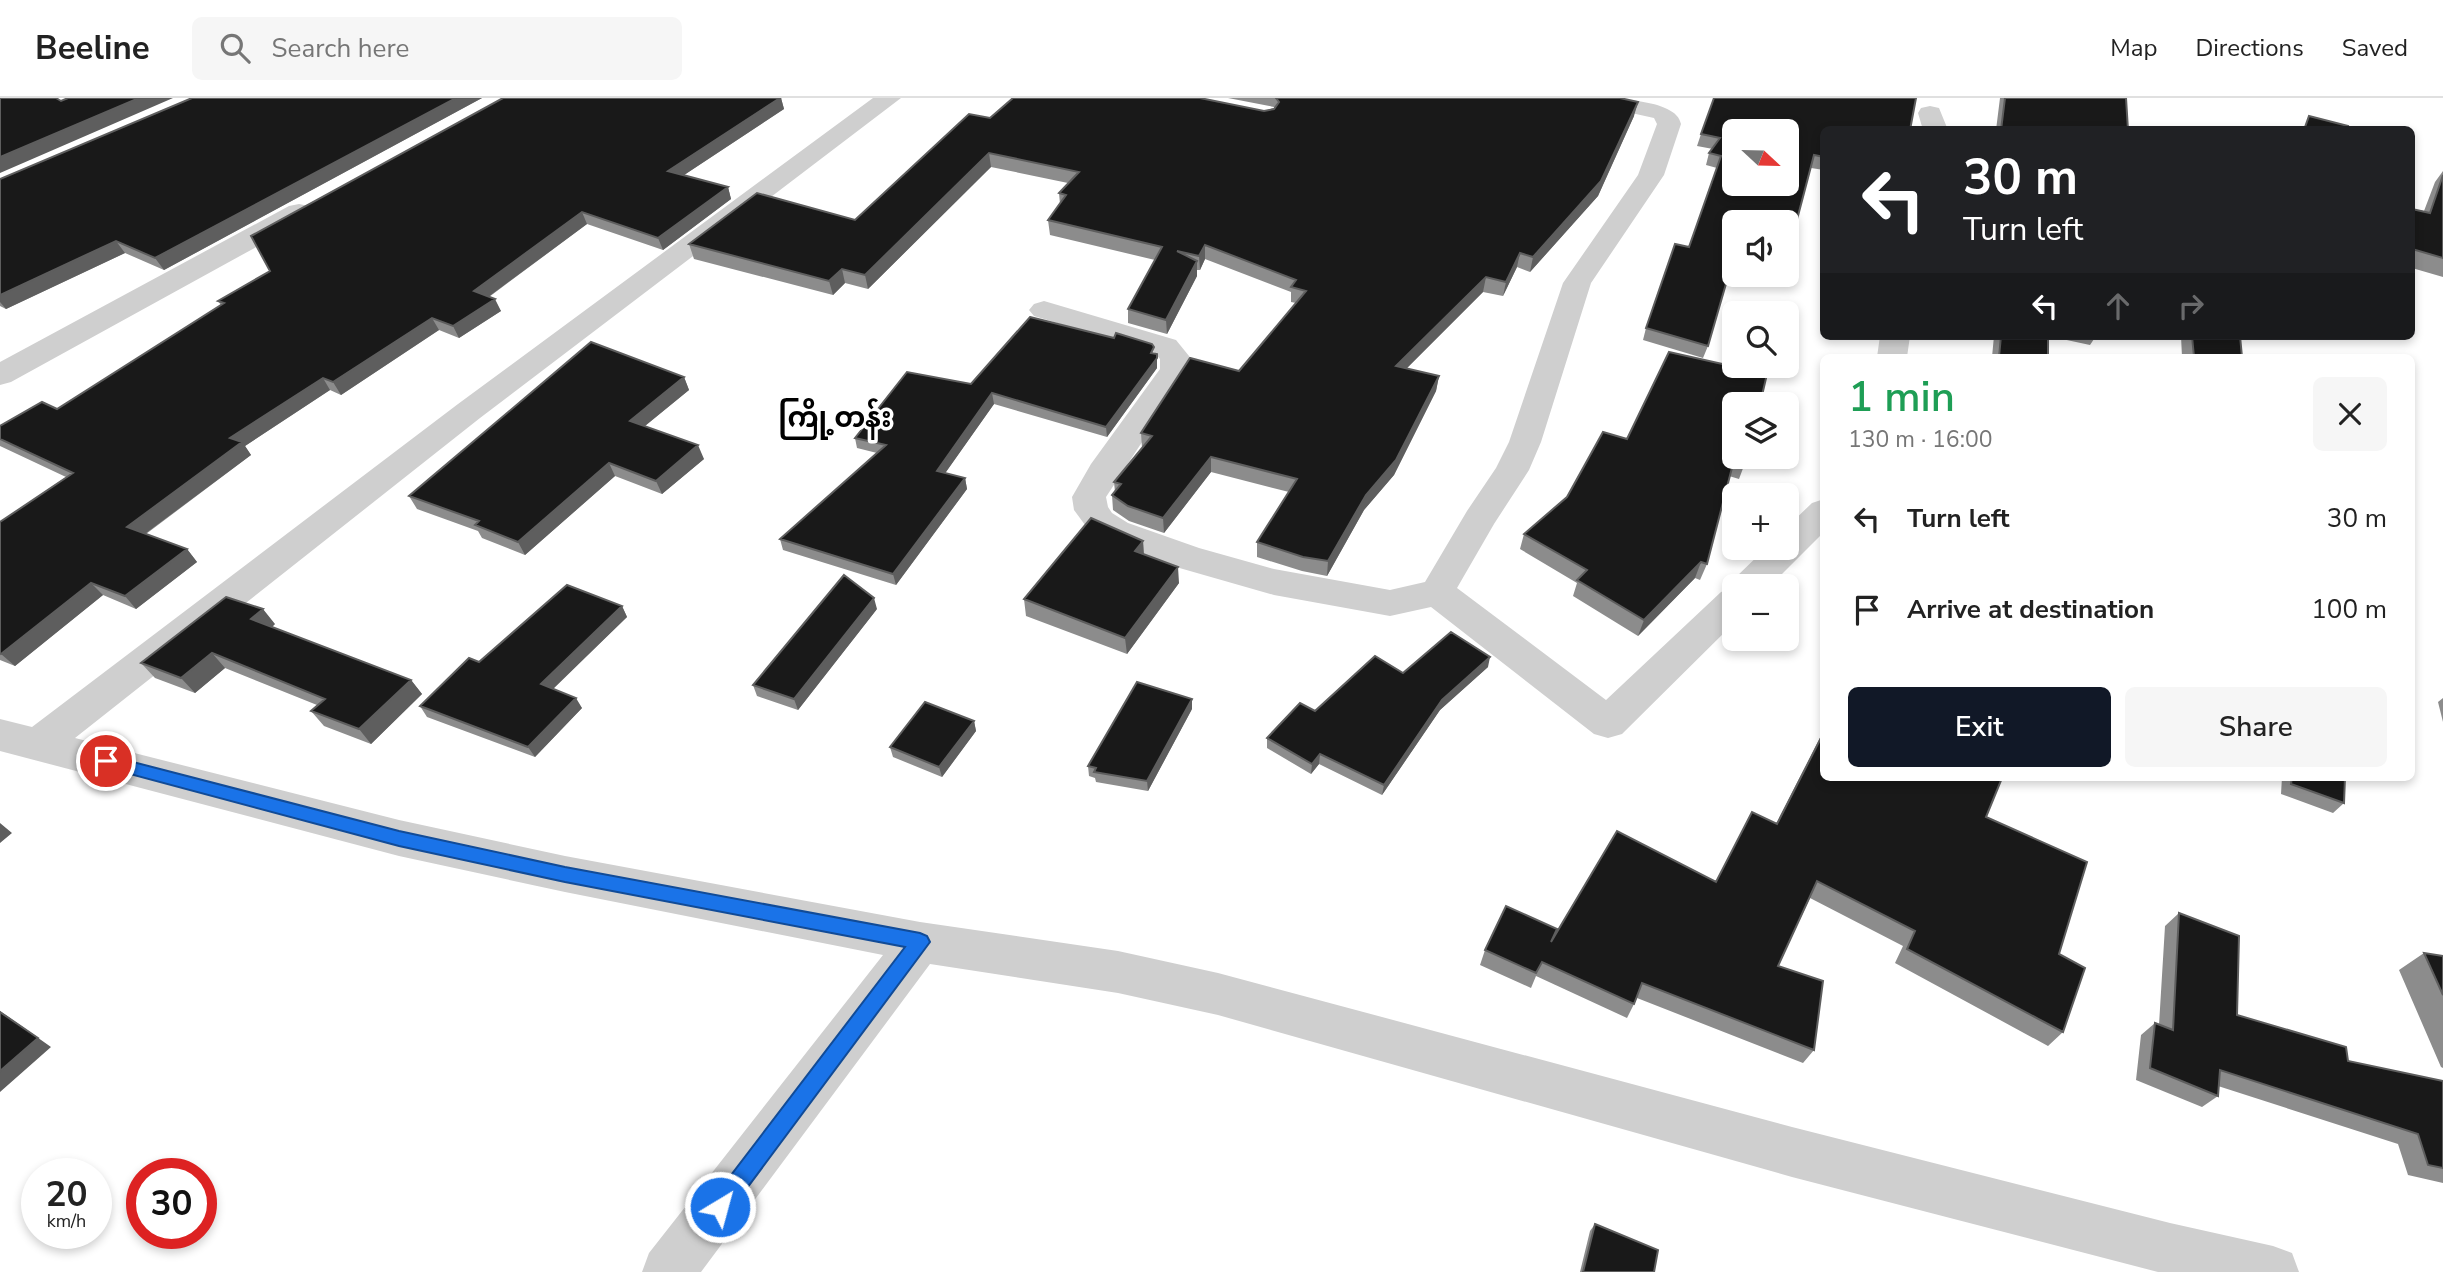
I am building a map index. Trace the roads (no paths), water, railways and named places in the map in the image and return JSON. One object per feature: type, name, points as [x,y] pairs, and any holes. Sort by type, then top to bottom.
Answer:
[{"type":"street","points":[[19,740],[469,411],[889,98]]},
{"type":"street","points":[[1044,310],[1165,346],[1173,352],[1177,360],[1175,369],[1103,472],[1089,497],[1091,510],[1100,521],[1116,531],[1189,558],[1274,582],[1390,603],[1437,592],[1479,519],[1512,470],[1525,442],[1577,283],[1651,175],[1669,124],[1668,117],[1662,112],[1595,98]]},
{"type":"street","points":[[0,375],[323,199]]},
{"type":"street","points":[[1761,574],[1820,515]]},
{"type":"street","points":[[1437,592],[1608,723],[1722,613]]},
{"type":"street","points":[[19,740],[399,838],[565,874],[920,942],[1118,972],[1218,994],[1792,1152],[2170,1249],[2273,1272]]},
{"type":"street","points":[[668,1272],[920,942]]},
{"type":"district","name":"ကြို့တန်း","points":[[835,417]]}]
